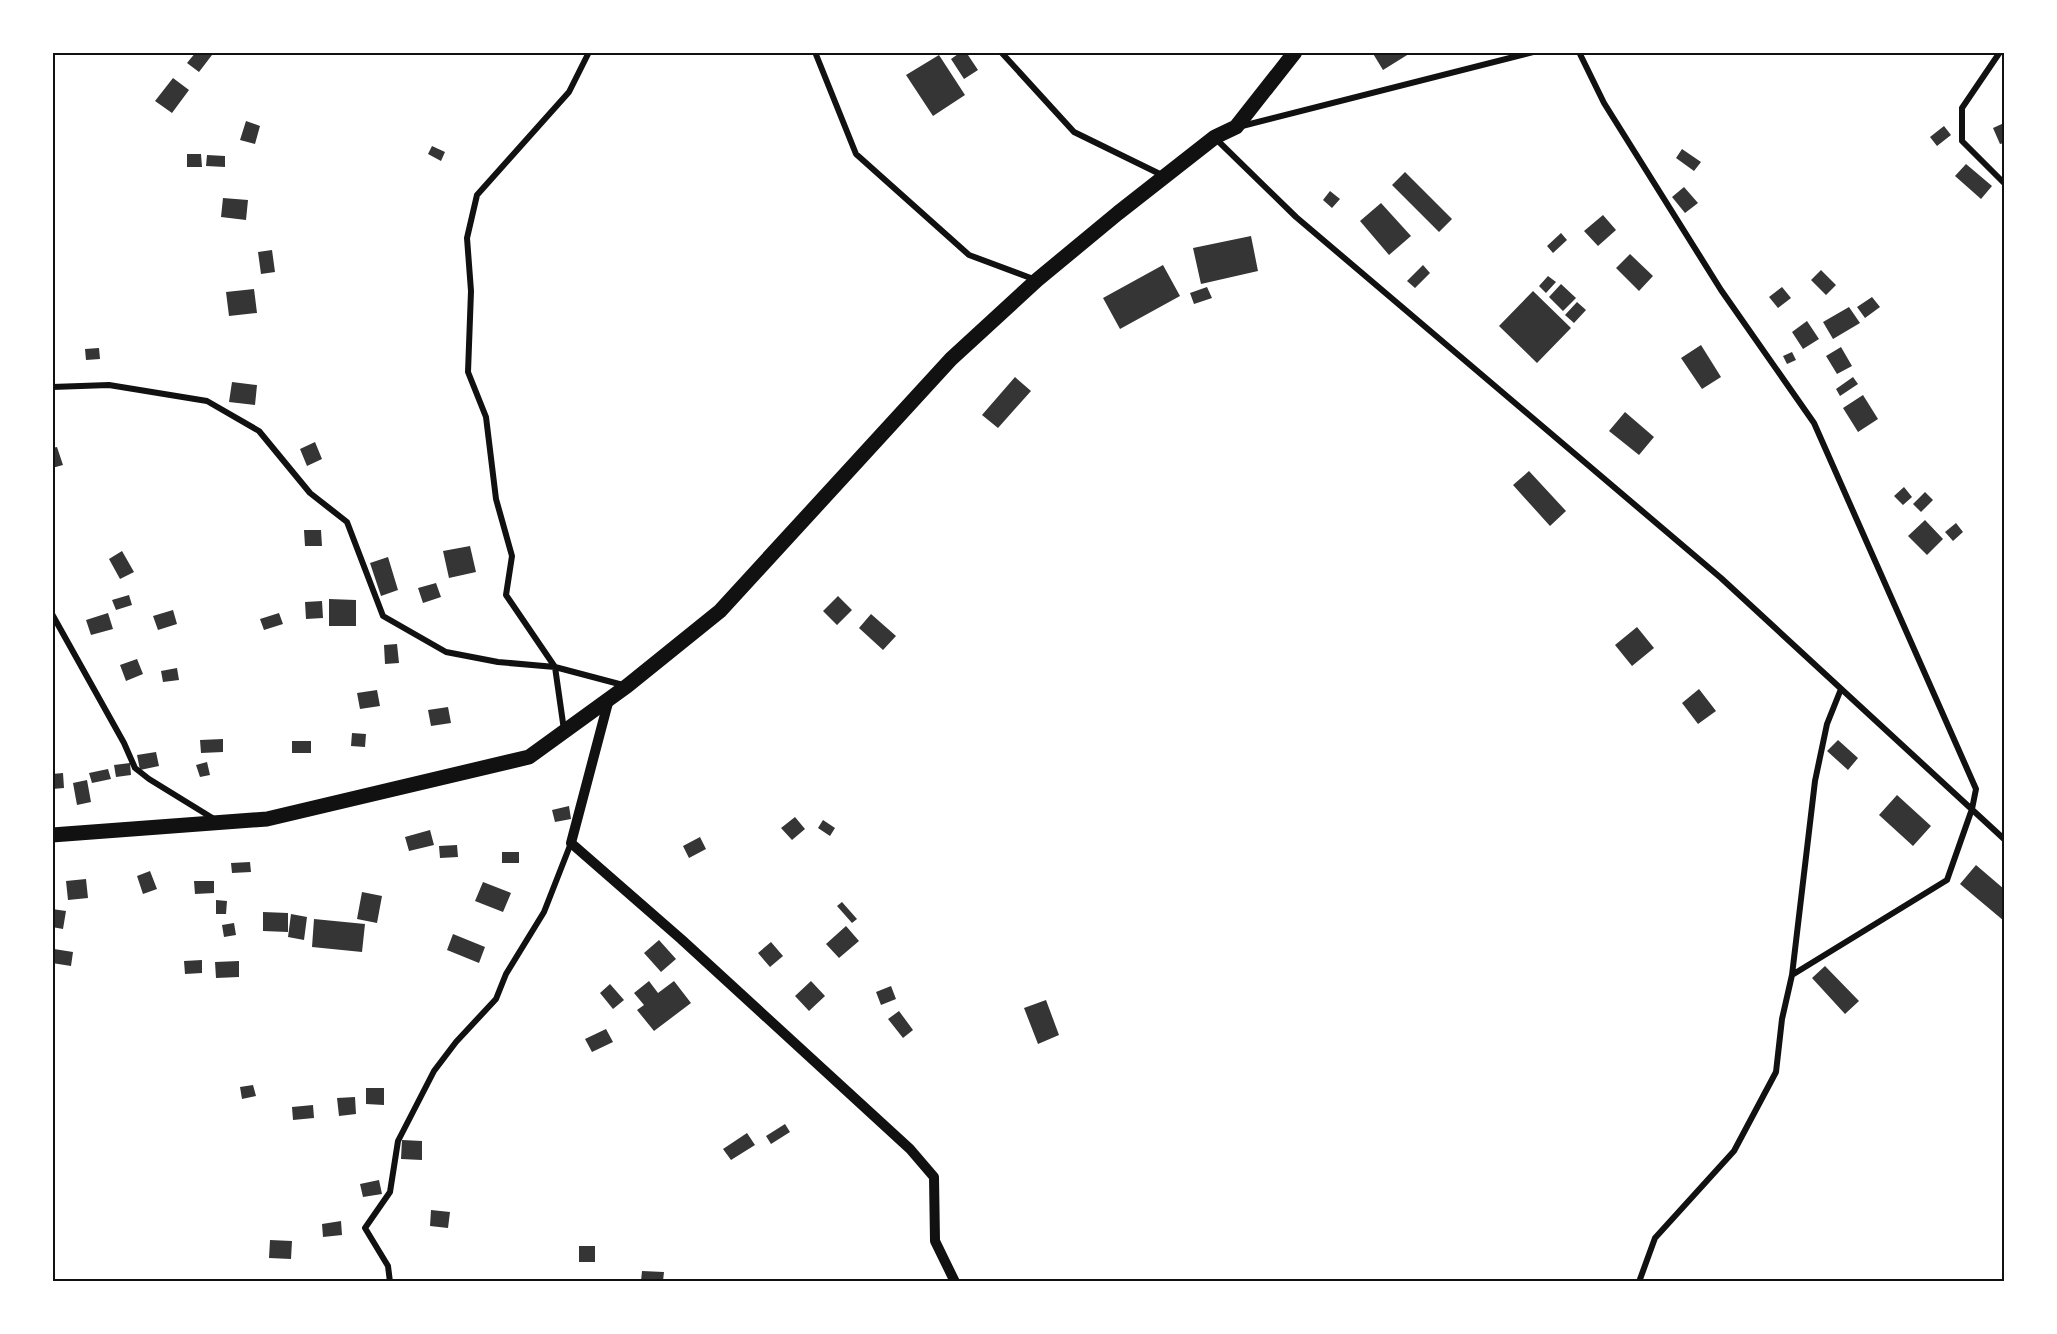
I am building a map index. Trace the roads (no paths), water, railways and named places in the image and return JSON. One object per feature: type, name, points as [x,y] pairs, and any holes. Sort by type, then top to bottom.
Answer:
[{"type":"main road","points":[[52,835],[267,819],[529,757],[627,686],[720,611],[951,359],[1037,280],[1164,176],[1215,137],[1236,127],[1295,52]]},
{"type":"street","points":[[564,732],[555,667],[506,595],[512,556],[496,499],[486,417],[468,372],[471,291],[467,238],[477,195],[569,92],[589,52]]},
{"type":"street","points":[[815,52],[856,154],[969,255],[1037,280]]},
{"type":"street","points":[[1001,52],[1074,132],[1164,176]]},
{"type":"street","points":[[1236,127],[1533,52]]},
{"type":"street","points":[[1579,52],[1604,103],[1715,280],[1814,423],[1976,789],[1972,809],[1947,880],[1792,975]]},
{"type":"street","points":[[2000,52],[1962,108],[1962,141],[2004,183]]},
{"type":"street","points":[[1215,137],[1296,217],[1721,578],[2004,839]]},
{"type":"street","points":[[52,387],[109,385],[207,401],[259,431],[310,493],[347,522],[383,616],[446,652],[498,662],[555,667],[627,686]]},
{"type":"street","points":[[52,614],[124,743],[135,768],[220,822]]},
{"type":"street","points":[[1639,1281],[1655,1238],[1734,1151],[1776,1072],[1782,1019],[1792,975],[1815,781],[1827,724],[1841,689]]},
{"type":"street","points":[[390,1281],[388,1266],[366,1228],[390,1192],[398,1141],[434,1071],[456,1042],[496,999],[506,975],[544,912],[571,843],[609,699]]},
{"type":"street","points":[[571,843],[681,939],[910,1149],[934,1177],[935,1241],[955,1281]]}]
